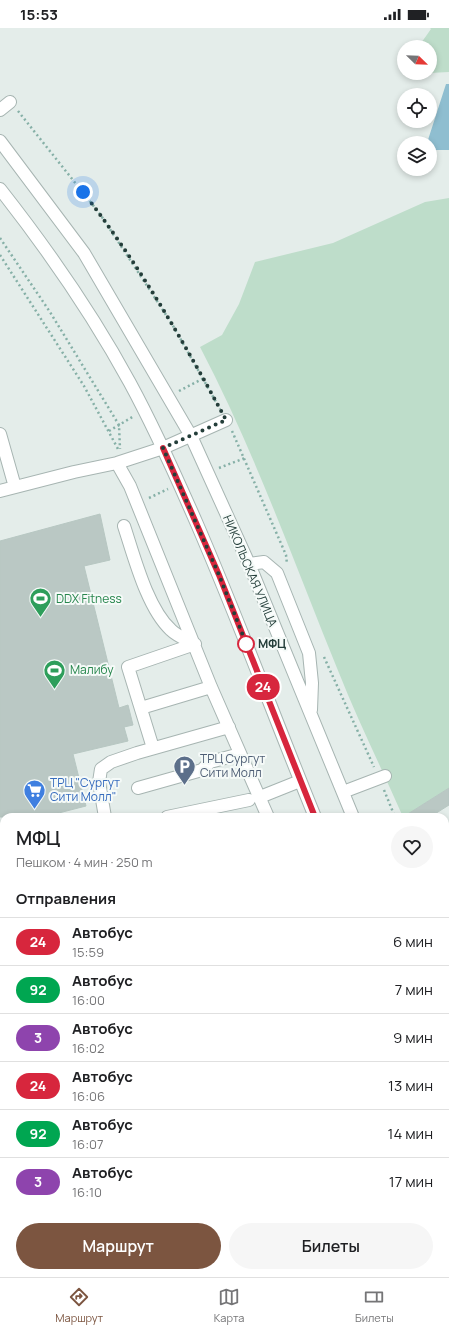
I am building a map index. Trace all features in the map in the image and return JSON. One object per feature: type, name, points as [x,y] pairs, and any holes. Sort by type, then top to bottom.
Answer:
[{"type":"street","points":[[0,110],[10,102]]},
{"type":"street","name":"НИКОЛЬСКАЯ УЛИЦА","points":[[0,141],[84,253],[191,436],[249,564],[351,813]]},
{"type":"street","points":[[0,189],[61,272],[103,336],[131,384],[163,448],[219,575],[313,813]]},
{"type":"street","points":[[0,491],[74,472],[118,458],[163,448],[226,420]]},
{"type":"street","points":[[0,434],[15,487]]},
{"type":"street","points":[[118,458],[195,644],[211,687],[240,754],[254,799],[265,813]]},
{"type":"street","points":[[124,526],[143,584],[157,611],[171,630],[195,644]]},
{"type":"street","points":[[249,564],[264,562],[277,573],[309,653],[312,683],[310,714]]},
{"type":"street","points":[[153,748],[128,667],[195,644]]},
{"type":"street","points":[[140,708],[211,687]]},
{"type":"street","points":[[104,813],[99,782],[101,770],[111,762],[153,748],[229,727]]},
{"type":"street","points":[[138,788],[202,770],[210,762],[240,754]]},
{"type":"street","points":[[343,792],[382,778]]},
{"type":"street","points":[[186,813],[254,799],[300,781]]},
{"type":"path","points":[[10,102],[100,214],[172,324],[226,420],[286,555],[287,568]]},
{"type":"path","points":[[0,238],[50,312],[119,425],[118,458]]},
{"type":"path","points":[[324,656],[382,778],[394,813]]},
{"type":"green space","points":[[430,28],[449,28],[449,72],[437,73],[437,40],[423,40],[431,29]]},
{"type":"green space","points":[[449,198],[449,788],[409,813],[401,813],[346,691],[239,427],[200,347],[222,335],[239,304],[255,262],[333,243],[425,202]]},
{"type":"water","points":[[446,84],[449,84],[449,150],[437,150],[437,136],[429,136],[432,128],[437,128],[437,112]]},
{"type":"building","name":"ТРЦ \"Сургут Сити Молл\"","points":[[100,514],[110,560],[84,566],[119,708],[128,705],[133,725],[124,727],[128,741],[73,754],[86,806],[59,813],[0,813],[0,541]]},
{"type":"building","points":[[449,788],[449,805],[436,813],[409,813]]},
{"type":"bus line","name":"24","points":[[163,448],[219,575],[313,813]]},
{"type":"place","name":"DDX Fitness","points":[[40,618]]},
{"type":"place","name":"МФЦ","points":[[246,644]]},
{"type":"place","name":"Малибу","points":[[54,690]]},
{"type":"place","name":"ТРЦ Сургут Сити Молл","points":[[185,786]]},
{"type":"place","name":"ТРЦ \"Сургут Сити Молл\"","points":[[35,810]]},
{"type":"route","points":[[83,192],[100,214],[172,324],[204,378],[226,420],[163,448],[219,575],[248,648],[246,644]]}]
